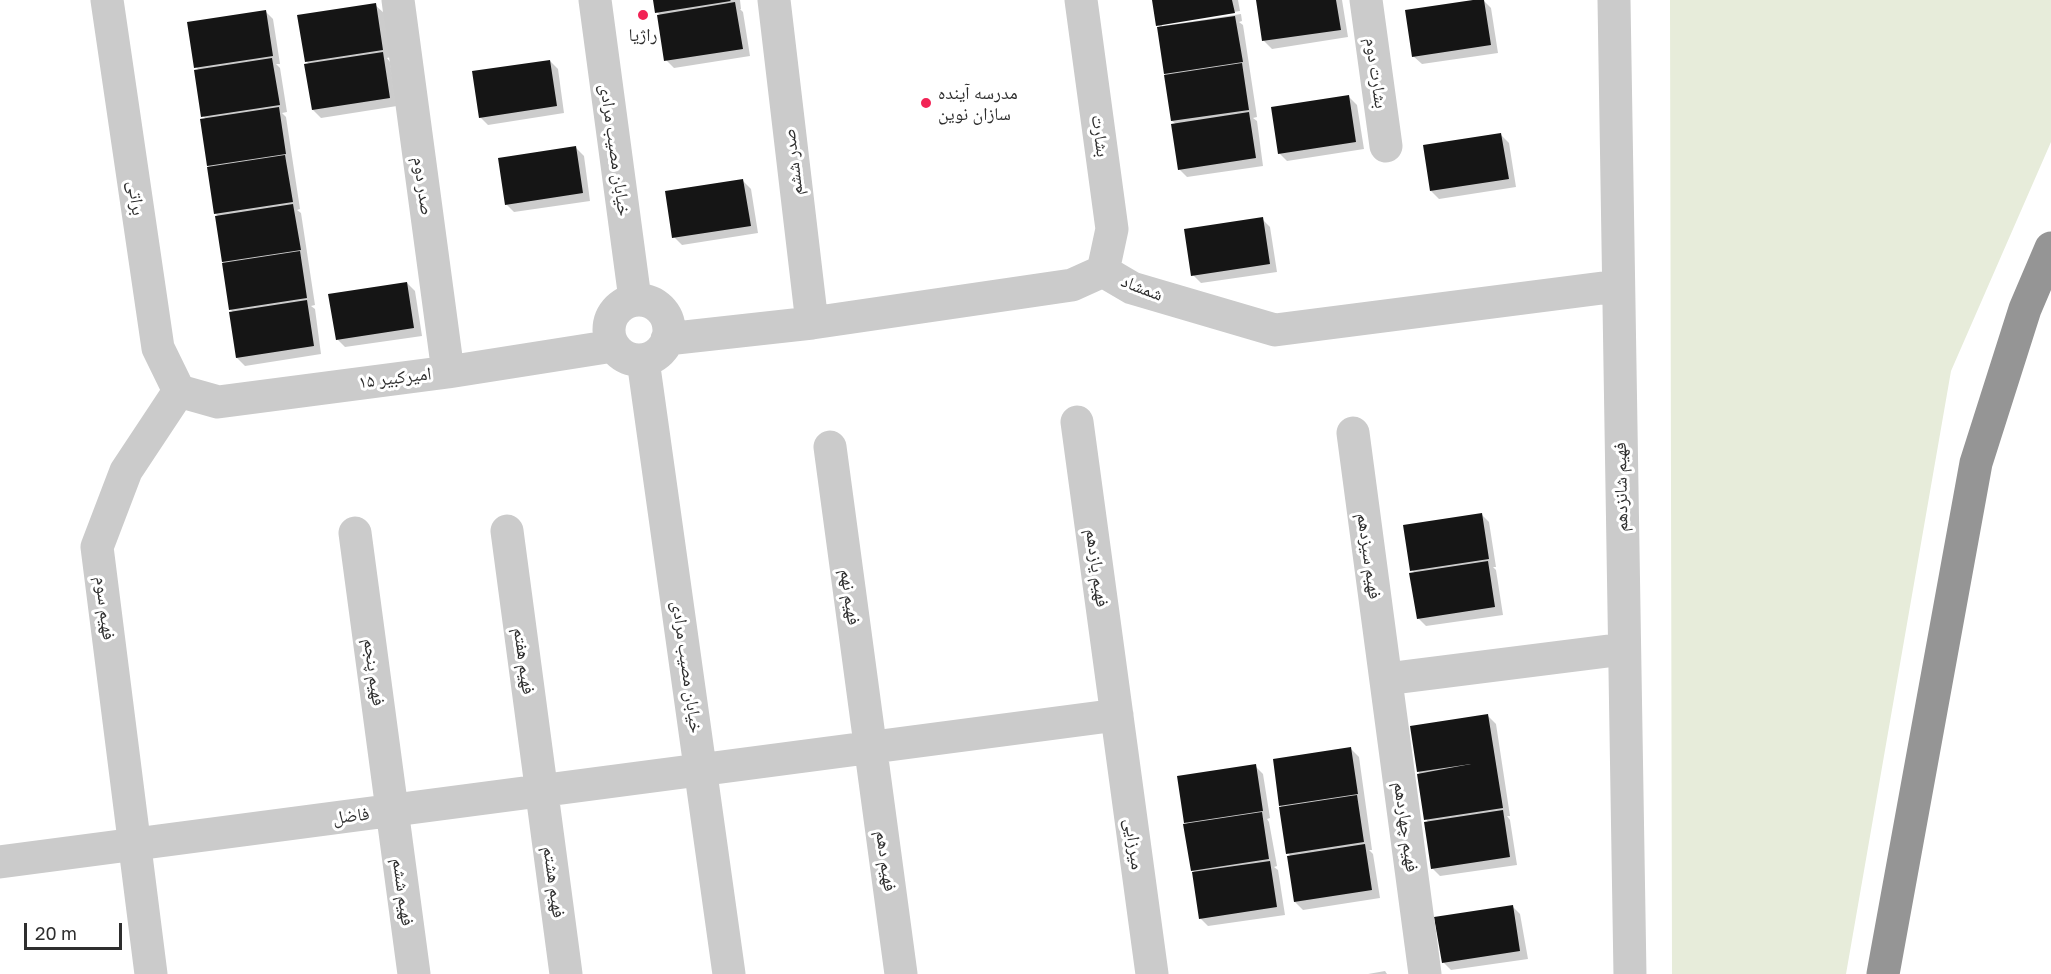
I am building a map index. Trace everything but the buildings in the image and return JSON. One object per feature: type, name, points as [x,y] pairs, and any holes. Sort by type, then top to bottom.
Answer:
[{"type":"highway","points":[[1883,974],[1976,462],[2025,309],[2051,248]]},
{"type":"street","name":"براتی","points":[[107,0],[158,348],[179,391]]},
{"type":"street","name":"صدر دوم","points":[[398,0],[448,372]]},
{"type":"street","name":"خیابان مصیب مرادی","points":[[595,0],[635,299]]},
{"type":"street","name":"صدر ششم","points":[[774,0],[812,323]]},
{"type":"street","name":"بشارت","points":[[1081,0],[1112,229],[1103,271]]},
{"type":"street","name":"بشارت دوم","points":[[1366,0],[1386,147]]},
{"type":"street","name":"فهیم شانزدهم","points":[[1614,0],[1630,974]]},
{"type":"street","name":"شمشاد","points":[[667,339],[812,323],[1072,285],[1103,271],[1132,288],[1275,330],[1618,286]]},
{"type":"street","points":[[635,299],[647,301],[658,306],[666,316],[669,328],[667,339],[662,350],[653,357],[643,360],[631,359],[620,354],[613,346],[609,334],[609,322],[615,311],[624,303],[635,299]]},
{"type":"street","name":"امیرکبیر ۱۵","points":[[179,391],[218,402],[448,372],[613,346]]},
{"type":"street","name":"خیابان مصیب مرادی","points":[[643,360],[729,974]]},
{"type":"street","name":"فهیم سوم","points":[[151,974],[97,547],[126,471],[179,391]]},
{"type":"street","name":"فهیم یازدهم","points":[[1077,422],[1117,715]]},
{"type":"street","name":"فهیم سیزدهم","points":[[1353,434],[1386,679]]},
{"type":"street","name":"فهیم نهم","points":[[830,447],[870,747]]},
{"type":"street","name":"فهیم هفتم","points":[[507,531],[541,791]]},
{"type":"street","name":"فهیم پنجم","points":[[355,533],[392,811]]},
{"type":"street","points":[[1386,679],[1624,649]]},
{"type":"street","name":"فهیم چهاردهم","points":[[1386,679],[1425,974]]},
{"type":"street","name":"فاضل","points":[[0,862],[1117,715]]},
{"type":"street","name":"میرزایی","points":[[1117,715],[1152,974]]},
{"type":"street","name":"فهیم دهم","points":[[870,747],[901,974]]},
{"type":"street","name":"فهیم هشتم","points":[[541,791],[566,974]]},
{"type":"street","name":"فهیم ششم","points":[[392,811],[414,974]]},
{"type":"green space","points":[[1670,0],[2051,0],[2051,142],[1951,371],[1846,974],[1672,974]]},
{"type":"place","name":"راژیا","points":[[643,15]]},
{"type":"place","name":"مدرسه آینده سازان نوین","points":[[926,103]]}]
